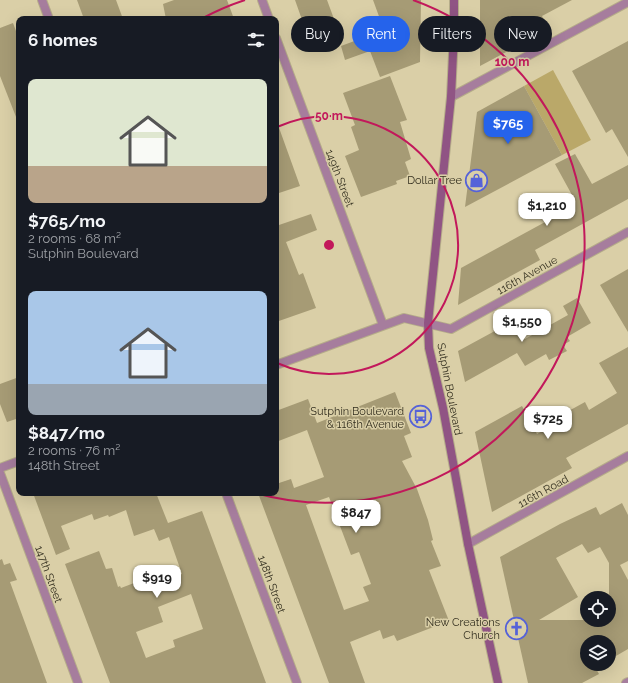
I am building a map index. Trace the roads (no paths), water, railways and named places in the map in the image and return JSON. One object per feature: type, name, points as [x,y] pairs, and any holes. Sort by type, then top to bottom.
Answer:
[{"type":"main road","name":"Sutphin Boulevard","points":[[454,0],[451,97],[428,323],[429,348],[443,408],[468,544],[498,683]]},
{"type":"street","points":[[42,0],[48,16]]},
{"type":"street","points":[[262,0],[268,16]]},
{"type":"street","points":[[451,97],[628,2]]},
{"type":"street","name":"149th Street","points":[[279,46],[383,325]]},
{"type":"street","name":"116th Avenue","points":[[279,364],[404,318],[451,329],[628,232]]},
{"type":"street","name":"116th Road","points":[[468,544],[628,456]]},
{"type":"street","points":[[0,468],[16,462]]},
{"type":"street","name":"147th Street","points":[[0,473],[78,683]]},
{"type":"street","name":"148th Street","points":[[227,496],[297,683]]},
{"type":"place","name":"Dollar Tree","points":[[477,180]]},
{"type":"place","name":"Sutphin Boulevard & 116th Avenue","points":[[420,417]]},
{"type":"place","name":"New Creations Church","points":[[516,628]]}]
